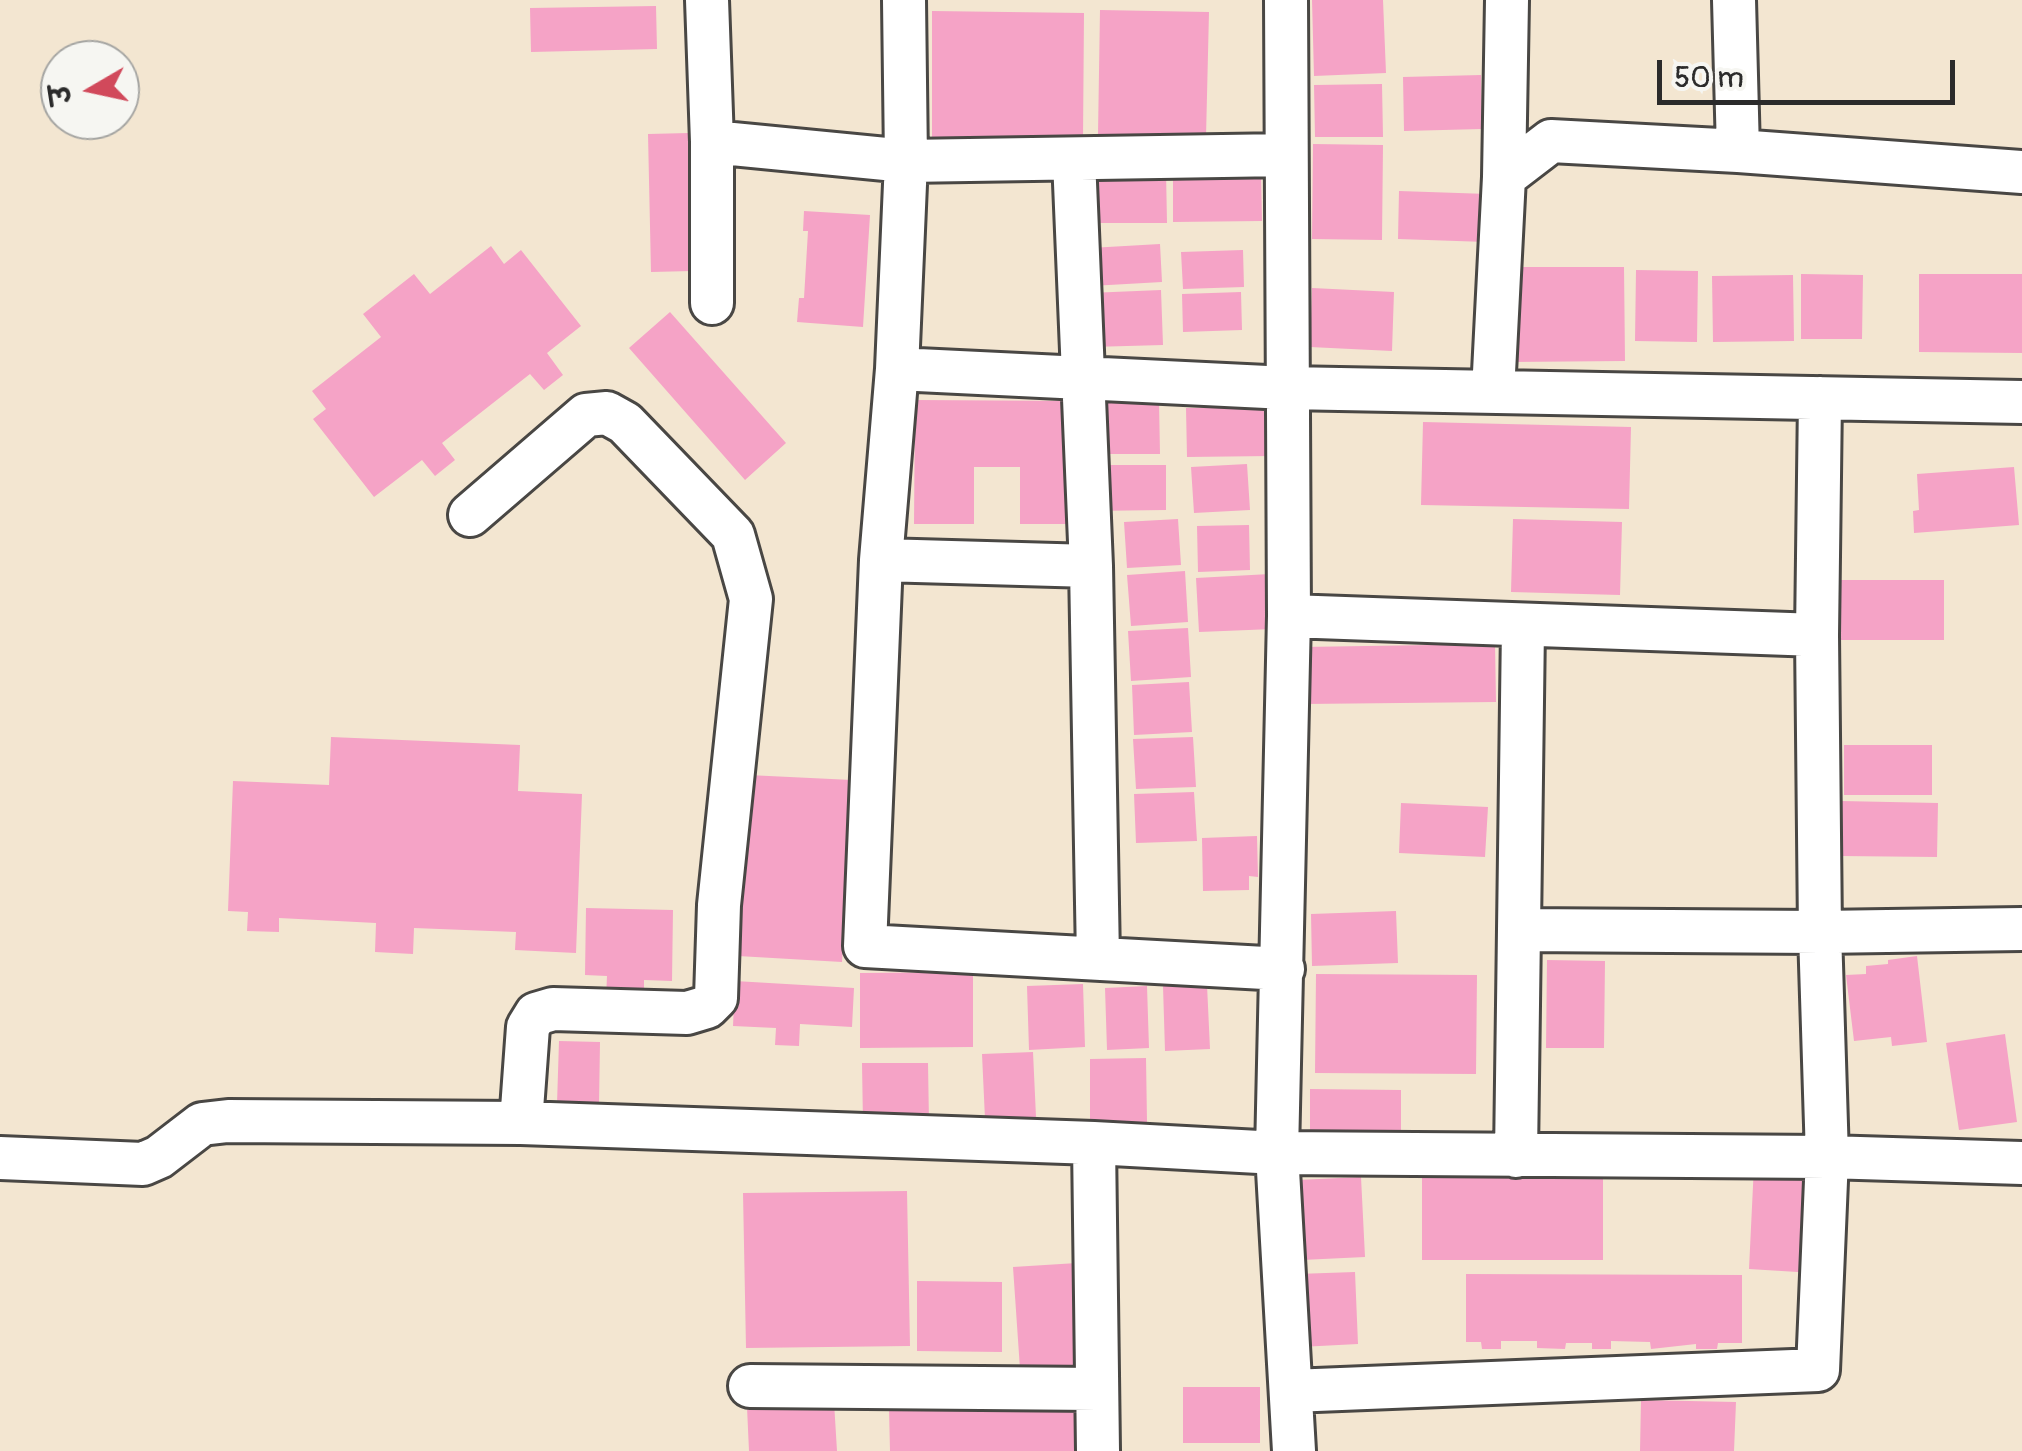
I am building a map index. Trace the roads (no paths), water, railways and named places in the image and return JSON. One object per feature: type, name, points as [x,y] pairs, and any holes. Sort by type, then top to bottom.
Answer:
[{"type":"street","points":[[707,0],[712,303]]},
{"type":"street","points":[[904,0],[906,161],[897,369],[882,560],[865,946],[1283,969]]},
{"type":"street","points":[[1286,0],[1289,616],[1278,1153],[1294,1451]]},
{"type":"street","points":[[1493,392],[1508,0]]},
{"type":"street","points":[[1734,0],[1738,150]]},
{"type":"street","points":[[1504,177],[1551,141],[1738,150],[2022,172]]},
{"type":"street","points":[[712,142],[906,161],[1286,154]]},
{"type":"street","points":[[1074,158],[1092,566],[1098,959]]},
{"type":"street","points":[[897,369],[1288,388],[2022,402]]},
{"type":"street","points":[[1290,1391],[1818,1370],[1826,1157],[1817,635],[1820,398]]},
{"type":"street","points":[[470,515],[586,415],[607,412],[625,423],[733,535],[751,599],[719,905],[716,998],[707,1007],[687,1013],[553,1009],[536,1014],[528,1028],[521,1123]]},
{"type":"street","points":[[882,560],[1092,566]]},
{"type":"street","points":[[1289,616],[1817,635]]},
{"type":"street","points":[[1516,1156],[1523,626]]},
{"type":"street","points":[[1520,930],[2022,929]]},
{"type":"street","points":[[0,1158],[143,1164],[159,1157],[202,1124],[228,1121],[521,1123],[1278,1153],[2022,1162]]},
{"type":"street","points":[[1094,1143],[1098,1451]]},
{"type":"street","points":[[750,1386],[1097,1389]]}]
